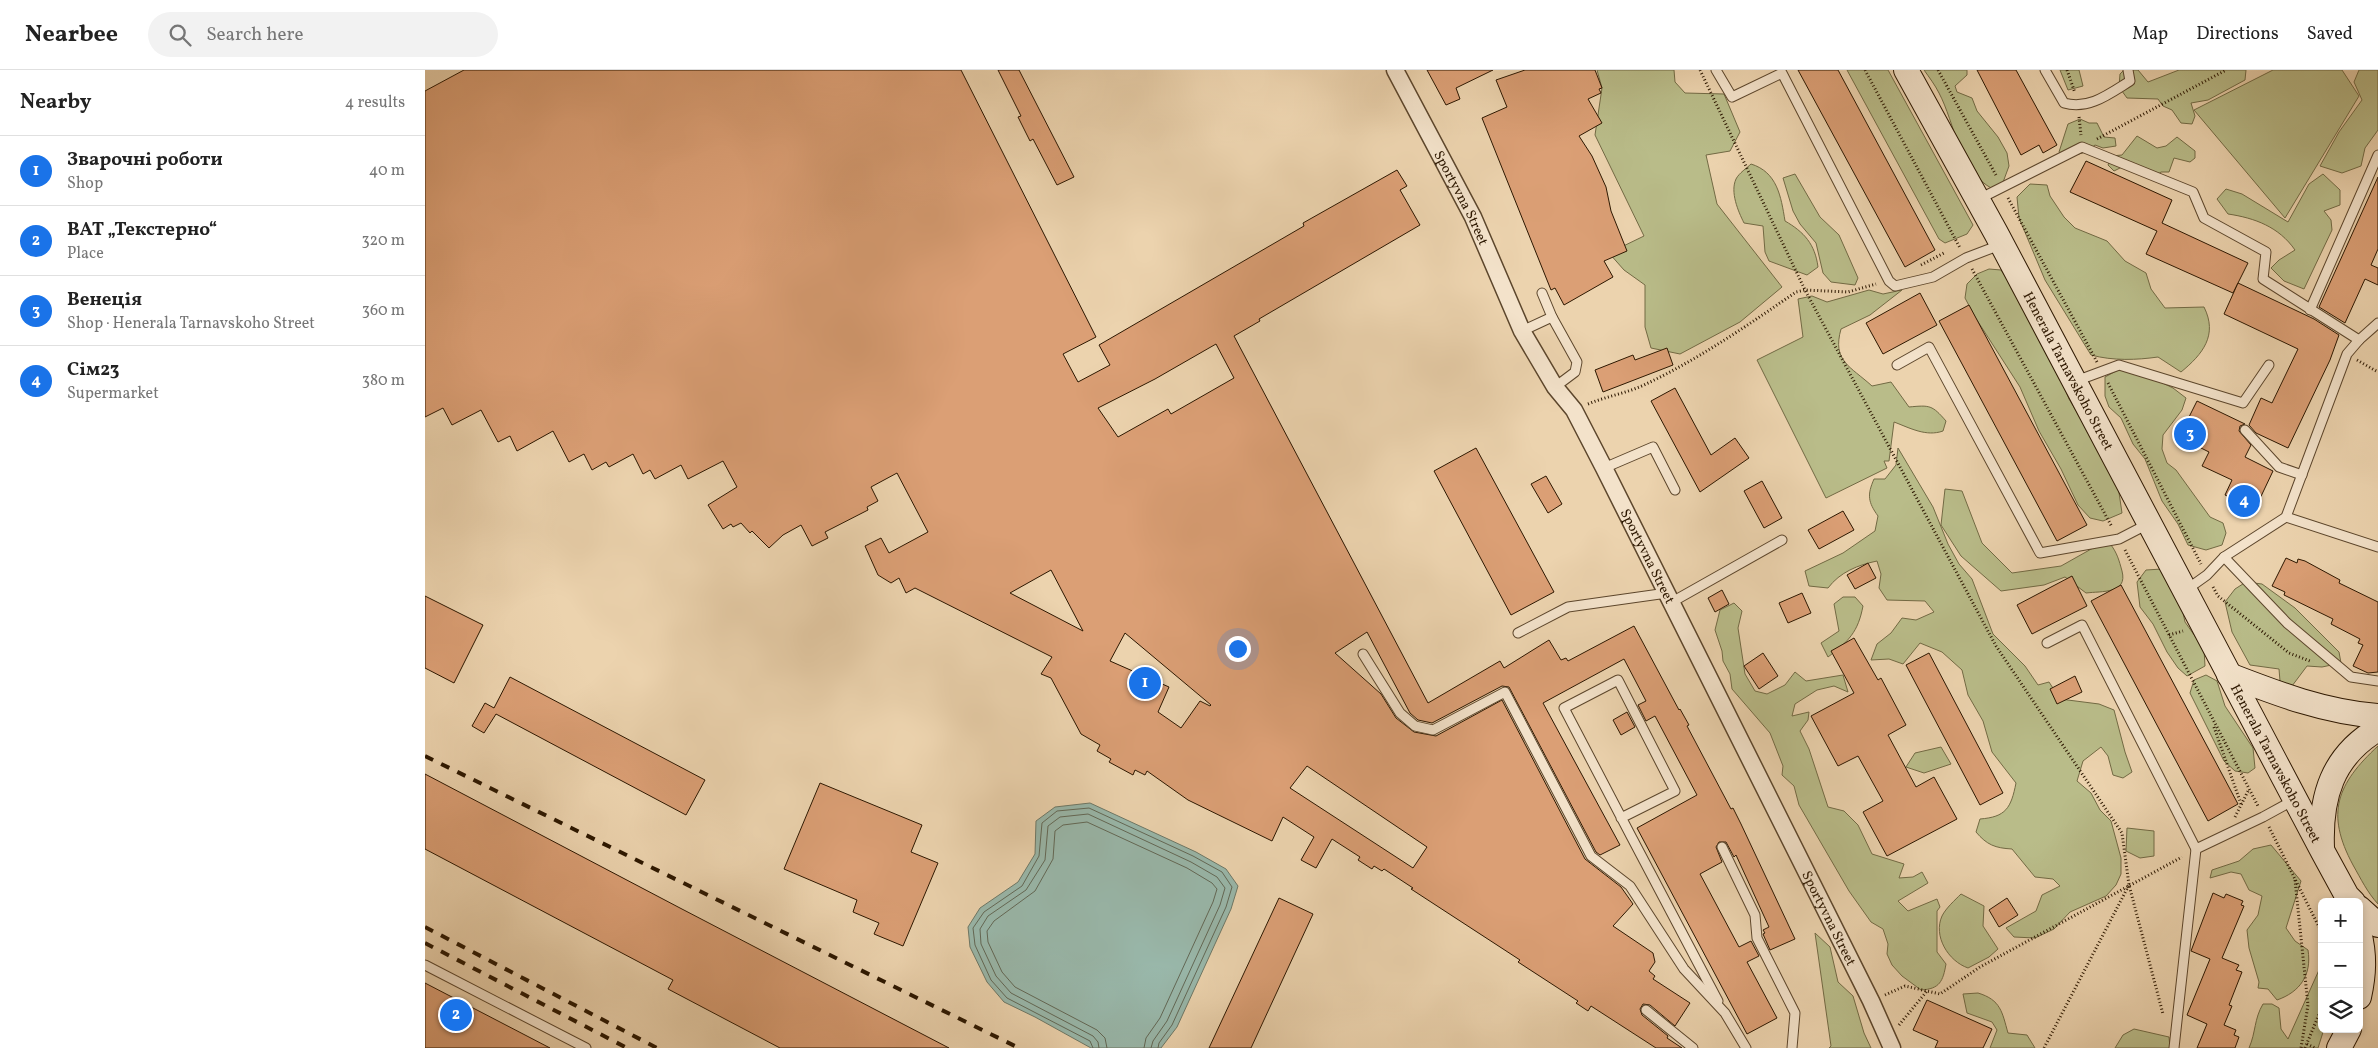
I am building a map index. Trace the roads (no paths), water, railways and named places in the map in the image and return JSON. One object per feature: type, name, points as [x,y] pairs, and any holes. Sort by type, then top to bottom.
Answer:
[{"type":"main road","name":"Henerala Tarnavskoho Street","points":[[1906,70],[2001,244],[2323,852],[2350,898]]},
{"type":"main road","name":"Henerala Tarnavskoho Street","points":[[2229,675],[2302,702],[2330,709],[2378,716]]},
{"type":"main road","points":[[2323,852],[2321,822],[2331,777],[2362,739],[2378,729]]},
{"type":"main road","name":"Henerala Tarnavskoho Street","points":[[2363,912],[2378,925]]},
{"type":"main road","points":[[2361,988],[2365,966],[2362,943]]},
{"type":"main road","points":[[2363,1009],[2378,996]]},
{"type":"main road","points":[[2339,1048],[2347,1033]]},
{"type":"street","name":"Sportyvna Street","points":[[1395,70],[1473,217],[1522,331],[1555,387],[1574,410],[1604,468],[1871,1001],[1892,1048]]},
{"type":"lane","points":[[1716,70],[1732,97],[1782,73],[1889,281],[1895,286],[1933,277],[1966,258],[2001,244]]},
{"type":"lane","points":[[2045,70],[2064,103],[2077,107],[2098,100],[2130,81],[2128,70]]},
{"type":"lane","points":[[1977,200],[2082,147],[2193,192],[2204,218],[2266,252],[2263,278],[2359,340]]},
{"type":"lane","points":[[2310,310],[2378,156]]},
{"type":"lane","points":[[1542,292],[1552,317],[1577,362],[1575,372],[1555,387]]},
{"type":"lane","points":[[1522,331],[1552,317]]},
{"type":"lane","points":[[2184,591],[2207,575],[2224,557],[2286,517],[2347,354],[2378,323]]},
{"type":"lane","points":[[1897,365],[1929,347],[2040,553],[2119,539],[2148,524]]},
{"type":"lane","points":[[2073,382],[2101,370],[2119,365],[2243,403],[2269,365]]},
{"type":"lane","points":[[2245,430],[2279,467],[2302,475]]},
{"type":"lane","points":[[1604,468],[1653,447],[1675,490]]},
{"type":"lane","points":[[2286,517],[2378,547]]},
{"type":"lane","points":[[1518,633],[1568,607],[1670,598],[1782,540]]},
{"type":"lane","points":[[2224,557],[2287,624],[2351,677],[2378,681]]},
{"type":"lane","points":[[2047,643],[2082,625],[2196,849],[2174,1048]]},
{"type":"lane","points":[[1363,654],[1400,713],[1415,726],[1433,730],[1505,692],[1591,856],[1630,886],[1684,969],[1725,1014]]},
{"type":"lane","points":[[1621,818],[1675,791],[1618,680],[1565,708],[1621,818],[1725,1014],[1746,1048]]},
{"type":"lane","points":[[2196,849],[2296,799]]},
{"type":"lane","points":[[1722,847],[1755,916],[1757,938],[1795,1013],[1792,1048]]},
{"type":"lane","points":[[425,965],[586,1048]]},
{"type":"lane","points":[[1646,1010],[1693,1048]]},
{"type":"water","points":[[1090,803],[1196,852],[1226,869],[1238,886],[1231,909],[1177,1027],[1161,1048],[1091,1048],[1004,1002],[987,982],[970,947],[968,927],[980,908],[1018,882],[1035,854],[1036,821],[1055,807]]},
{"type":"railway","points":[[425,756],[1019,1048]]},
{"type":"railway","points":[[425,927],[657,1048]]},
{"type":"railway","points":[[425,943],[627,1048]]},
{"type":"place","name":"Венеція","points":[[2190,434]]},
{"type":"place","name":"Сім23","points":[[2244,501]]},
{"type":"place","name":"Зварочні роботи","points":[[1145,683]]},
{"type":"place","name":"ВАТ „Текстерно“","points":[[456,1015]]}]
